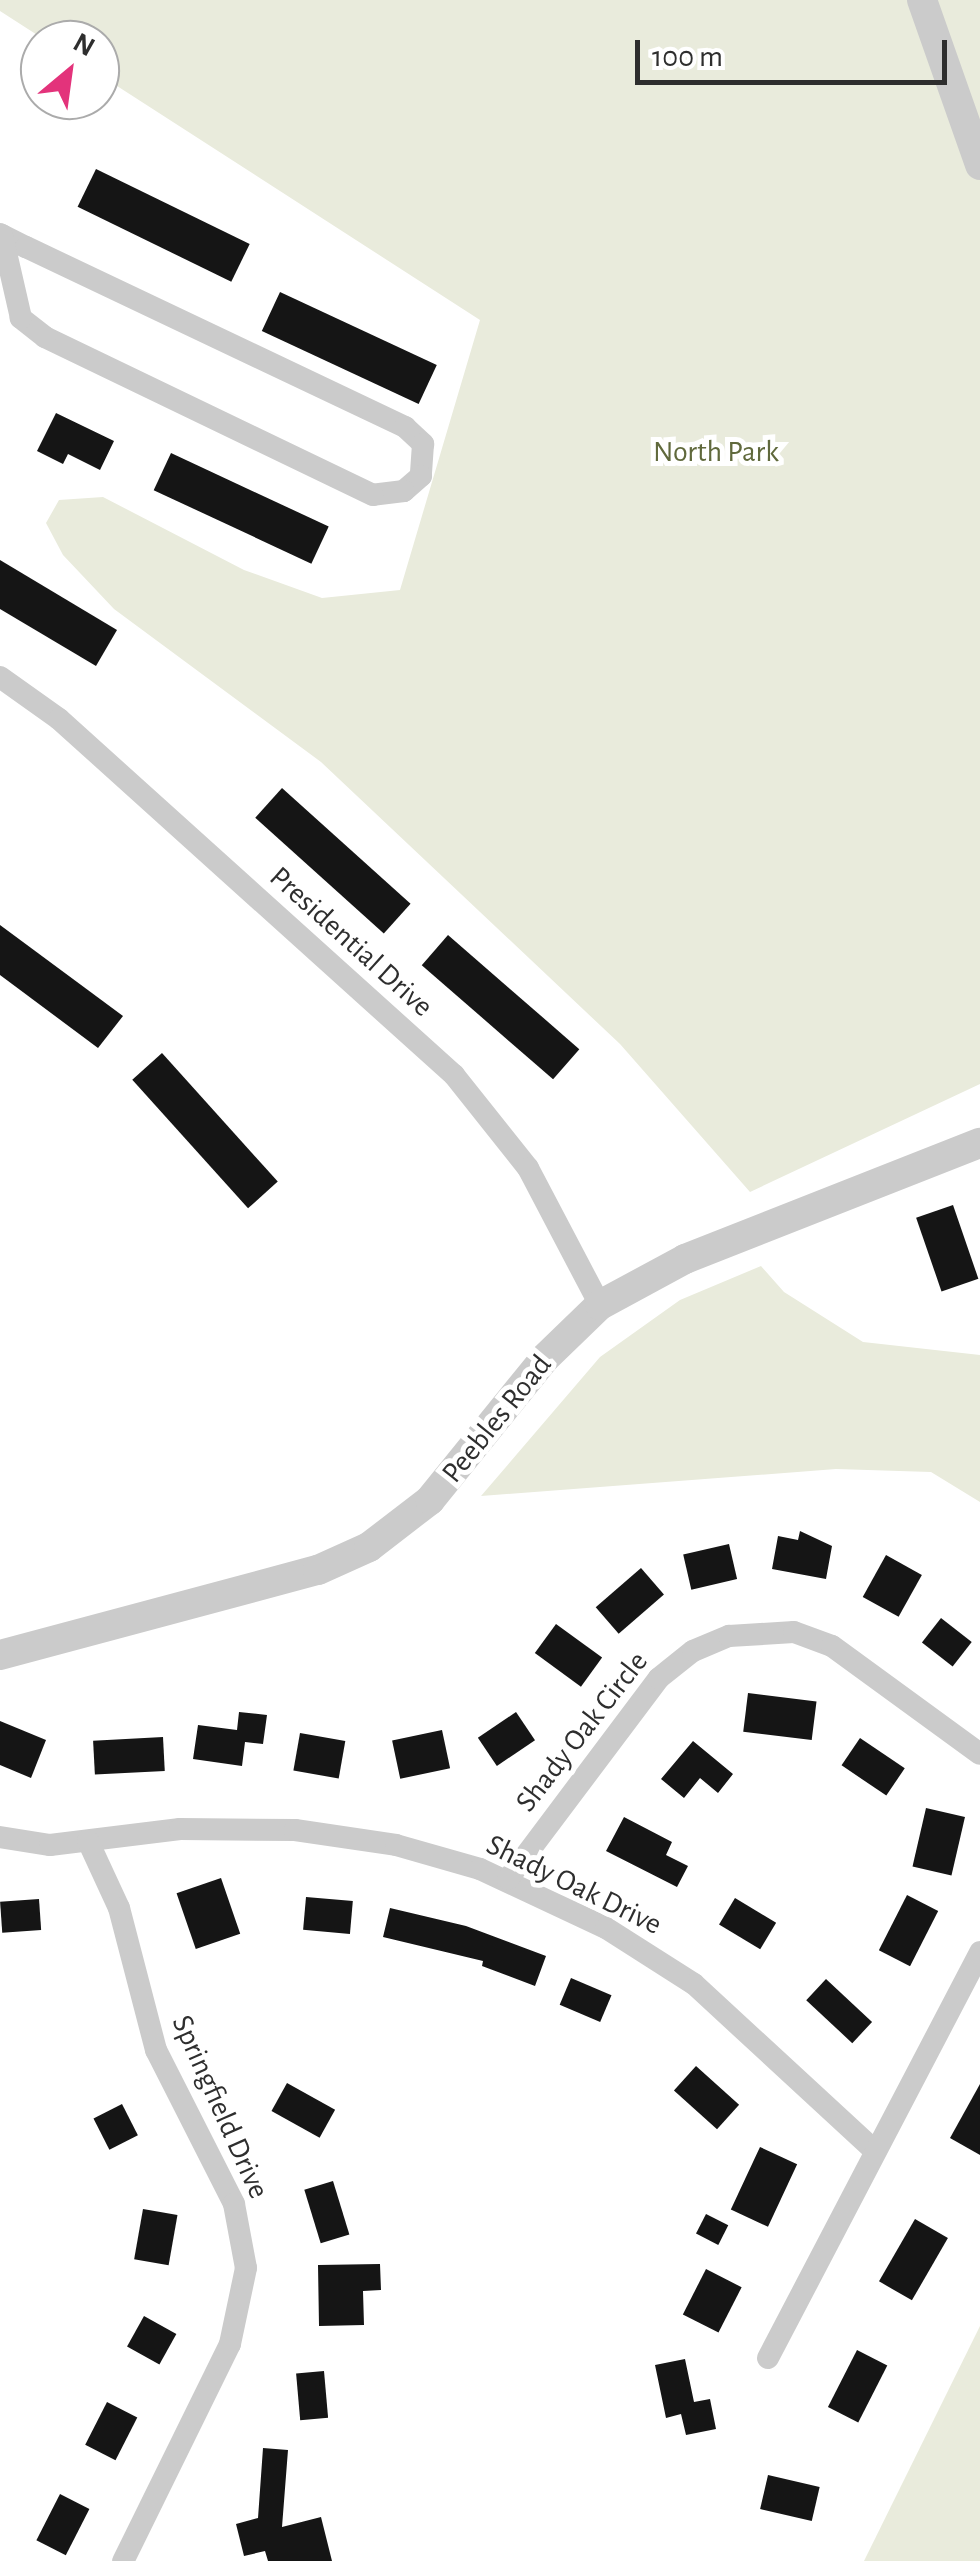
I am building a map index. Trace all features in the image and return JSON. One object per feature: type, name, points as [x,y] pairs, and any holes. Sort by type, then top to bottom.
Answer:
[{"type":"street","points":[[922,0],[980,164]]},
{"type":"street","points":[[1,234],[405,426],[423,444],[421,476],[404,491],[373,494],[45,336],[21,318],[1,234]]},
{"type":"street","name":"Presidential Drive","points":[[0,677],[59,720],[454,1075],[528,1168],[600,1305]]},
{"type":"street","name":"Peebles Road","points":[[0,1655],[318,1570],[369,1547],[430,1500],[544,1358],[600,1305],[684,1259],[978,1151]]},
{"type":"street","name":"Shady Oak Circle","points":[[508,1879],[660,1678],[693,1651],[729,1636],[794,1632],[832,1646],[980,1754]]},
{"type":"street","name":"Shady Oak Drive","points":[[0,1836],[50,1845],[180,1829],[295,1830],[396,1845],[508,1879],[606,1928],[694,1984],[874,2150]]},
{"type":"street","name":"Springfield Drive","points":[[88,1840],[120,1908],[156,2050],[234,2204],[246,2268],[236,2331],[123,2561]]},
{"type":"street","points":[[768,2358],[980,1952]]},
{"type":"green space","name":"North Park","points":[[0,0],[980,0],[980,1084],[750,1192],[620,1044],[321,762],[114,609],[63,555],[46,523],[59,500],[103,497],[244,570],[322,598],[400,590],[480,320],[120,88],[120,20],[20,20],[20,24],[0,11]]},
{"type":"green space","points":[[761,1266],[784,1292],[863,1342],[980,1355],[980,1502],[931,1472],[836,1469],[481,1496],[600,1357],[680,1300]]},
{"type":"green space","points":[[980,2326],[980,2561],[864,2561]]},
{"type":"building","points":[[96,169],[250,244],[231,282],[78,207]]},
{"type":"building","points":[[280,292],[437,365],[419,404],[262,331]]},
{"type":"building","points":[[56,413],[114,441],[100,470],[68,454],[63,464],[37,451]]},
{"type":"building","points":[[171,453],[329,527],[311,564],[154,490]]},
{"type":"building","points":[[0,560],[117,630],[96,666],[0,609]]},
{"type":"building","points":[[282,788],[411,904],[384,933],[255,818]]},
{"type":"building","points":[[0,925],[123,1016],[98,1048],[0,975]]},
{"type":"building","points":[[448,935],[579,1049],[553,1079],[422,965]]},
{"type":"building","points":[[162,1053],[278,1182],[248,1208],[132,1080]]},
{"type":"building","points":[[953,1205],[978,1279],[942,1291],[916,1218]]},
{"type":"building","points":[[800,1531],[832,1546],[826,1579],[772,1569],[778,1536],[798,1540]]},
{"type":"building","points":[[729,1544],[737,1579],[691,1590],[683,1555]]},
{"type":"building","points":[[886,1555],[922,1575],[899,1617],[863,1597]]},
{"type":"building","points":[[641,1568],[664,1594],[619,1634],[596,1607]]},
{"type":"building","points":[[941,1618],[972,1642],[953,1666],[922,1642]]},
{"type":"building","points":[[556,1624],[602,1658],[581,1687],[535,1653]]},
{"type":"building","points":[[748,1693],[816,1701],[812,1740],[743,1732]]},
{"type":"building","points":[[239,1712],[267,1715],[263,1744],[245,1742],[242,1766],[193,1759],[198,1725],[237,1730]]},
{"type":"building","points":[[516,1712],[535,1740],[497,1766],[478,1738]]},
{"type":"building","points":[[0,1721],[46,1740],[31,1778],[0,1765]]},
{"type":"building","points":[[442,1730],[450,1768],[400,1779],[392,1741]]},
{"type":"building","points":[[300,1733],[345,1741],[339,1778],[293,1770]]},
{"type":"building","points":[[163,1737],[165,1771],[95,1775],[93,1741]]},
{"type":"building","points":[[860,1738],[905,1768],[886,1796],[842,1765]]},
{"type":"building","points":[[693,1741],[733,1774],[718,1793],[700,1778],[684,1798],[661,1779]]},
{"type":"building","points":[[926,1808],[965,1817],[951,1875],[913,1866]]},
{"type":"building","points":[[624,1817],[672,1842],[666,1855],[688,1866],[677,1887],[606,1851]]},
{"type":"building","points":[[221,1878],[240,1934],[196,1949],[177,1893]]},
{"type":"building","points":[[907,1895],[938,1911],[910,1966],[879,1950]]},
{"type":"building","points":[[306,1897],[353,1901],[350,1934],[303,1930]]},
{"type":"building","points":[[735,1898],[776,1923],[760,1949],[719,1925]]},
{"type":"building","points":[[39,1899],[41,1930],[2,1933],[0,1902]]},
{"type":"building","points":[[390,1908],[466,1926],[546,1956],[535,1986],[482,1966],[483,1961],[383,1937]]},
{"type":"building","points":[[571,1978],[612,1995],[600,2022],[560,2005]]},
{"type":"building","points":[[826,1979],[872,2022],[852,2043],[806,2000]]},
{"type":"building","points":[[696,2066],[739,2105],[717,2129],[674,2091]]},
{"type":"building","points":[[287,2083],[335,2110],[320,2138],[271,2111]]},
{"type":"building","points":[[980,2084],[980,2155],[950,2138]]},
{"type":"building","points":[[122,2104],[138,2135],[109,2150],[93,2119]]},
{"type":"building","points":[[760,2147],[797,2164],[768,2227],[731,2210]]},
{"type":"building","points":[[333,2181],[349,2235],[321,2243],[304,2190]]},
{"type":"building","points":[[143,2209],[177,2215],[169,2265],[134,2259]]},
{"type":"building","points":[[706,2214],[728,2225],[718,2245],[696,2234]]},
{"type":"building","points":[[915,2219],[948,2238],[912,2300],[879,2281]]},
{"type":"building","points":[[380,2264],[381,2290],[363,2291],[364,2325],[319,2326],[318,2265]]},
{"type":"building","points":[[706,2269],[742,2287],[718,2333],[683,2314]]},
{"type":"building","points":[[144,2316],[176,2334],[159,2365],[127,2347]]},
{"type":"building","points":[[857,2350],[887,2365],[858,2422],[828,2407]]},
{"type":"building","points":[[685,2359],[694,2402],[710,2399],[716,2429],[686,2435],[681,2414],[666,2418],[655,2365]]},
{"type":"building","points":[[324,2371],[328,2418],[300,2420],[296,2373]]},
{"type":"building","points":[[107,2402],[137,2417],[116,2460],[85,2445]]},
{"type":"building","points":[[263,2448],[288,2450],[282,2527],[321,2517],[332,2561],[268,2561],[265,2551],[244,2556],[236,2524],[258,2518]]},
{"type":"building","points":[[768,2475],[820,2487],[812,2521],[760,2509]]},
{"type":"building","points":[[60,2494],[89,2509],[66,2555],[36,2540]]}]
